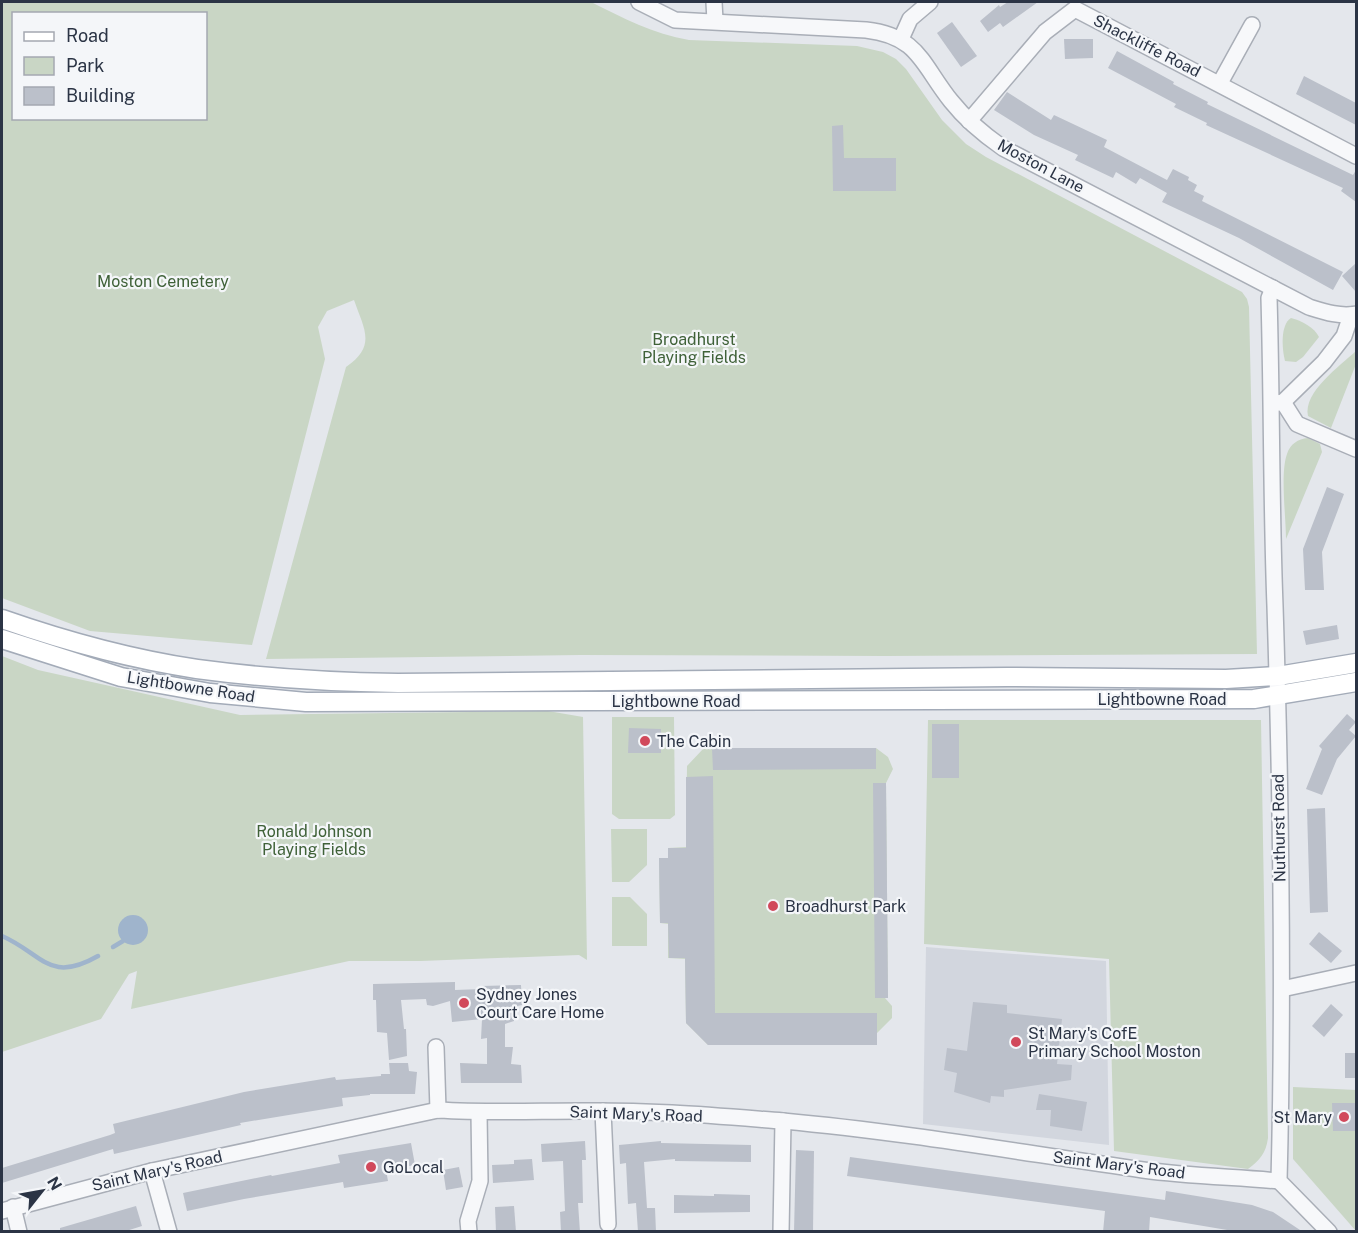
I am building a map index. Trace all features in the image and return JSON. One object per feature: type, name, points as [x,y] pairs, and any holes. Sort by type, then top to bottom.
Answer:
[{"type":"main road","name":"Lightbowne Road","points":[[2,619],[57,638],[140,658],[197,669],[323,681],[398,683],[1007,677],[1216,679],[1278,676],[1356,663]]},
{"type":"main road","name":"Lightbowne Road","points":[[2,639],[121,677],[210,693],[306,702],[1254,699],[1356,682]]},
{"type":"street","name":"Moston Lane","points":[[639,2],[675,20],[866,30],[885,33],[901,39],[920,56],[950,100],[969,122],[1003,148],[1309,307],[1329,313],[1354,314]]},
{"type":"street","points":[[714,2],[715,21]]},
{"type":"street","points":[[901,39],[910,19],[930,2]]},
{"type":"street","name":"Shackliffe Road","points":[[969,122],[1045,32],[1080,5],[1220,84],[1356,156]]},
{"type":"street","points":[[1220,84],[1252,25]]},
{"type":"street","name":"Nuthurst Road","points":[[1273,288],[1269,298],[1277,403],[1275,606],[1282,988],[1279,1181]]},
{"type":"street","points":[[1354,314],[1339,345],[1324,362],[1277,403],[1297,424],[1356,449]]},
{"type":"street","points":[[1282,988],[1356,973]]},
{"type":"street","points":[[436,1047],[438,1110]]},
{"type":"street","name":"Saint Mary's Road","points":[[7,1209],[152,1171],[438,1110],[479,1113],[512,1110],[603,1111],[783,1121],[924,1137],[1145,1170],[1279,1181]]},
{"type":"street","points":[[603,1111],[608,1224]]},
{"type":"street","points":[[469,1232],[468,1221],[480,1181],[479,1113]]},
{"type":"street","points":[[781,1232],[783,1121]]},
{"type":"street","points":[[152,1171],[168,1232]]},
{"type":"street","points":[[1279,1181],[1329,1232]]},
{"type":"street","points":[[7,1209],[19,1232]]},
{"type":"shaded area","name":"St Mary's CofE Primary School Moston","points":[[926,947],[1106,961],[1109,1145],[923,1124]]},
{"type":"green space","name":"Broadhurst Playing Fields","points":[[2,2],[591,2],[651,30],[689,40],[857,46],[883,52],[896,59],[906,69],[942,120],[966,144],[986,157],[1242,292],[1247,299],[1257,654],[580,655],[266,659],[346,367],[362,352],[365,344],[364,328],[354,300],[327,311],[318,327],[325,359],[252,645],[90,631],[2,598]]},
{"type":"green space","points":[[1291,318],[1307,325],[1319,337],[1296,362],[1285,361],[1283,350],[1283,332],[1287,321]]},
{"type":"green space","points":[[1356,351],[1356,364],[1331,428],[1308,416],[1308,407],[1311,398],[1324,380]]},
{"type":"green space","points":[[1308,438],[1320,444],[1322,452],[1286,539],[1285,462],[1292,445]]},
{"type":"green space","name":"Ronald Johnson Playing Fields","points":[[2,656],[38,670],[240,715],[548,711],[583,717],[587,960],[579,955],[421,961],[349,961],[131,1009],[137,971],[129,974],[101,1019],[2,1052]]},
{"type":"green space","points":[[612,717],[674,717],[675,815],[670,819],[619,819],[612,814]]},
{"type":"green space","points":[[928,720],[1261,720],[1268,1138],[1262,1156],[1248,1169],[1114,1151],[1109,959],[924,944]]},
{"type":"green space","name":"Broadhurst Park","points":[[876,748],[888,757],[893,769],[886,783],[888,998],[885,998],[892,1006],[892,1018],[877,1033],[877,1045],[708,1045],[686,1023],[685,959],[668,958],[668,924],[660,923],[659,858],[668,858],[668,848],[686,847],[687,766],[703,749]]},
{"type":"green space","points":[[611,829],[647,829],[647,865],[629,882],[612,882]]},
{"type":"green space","points":[[612,897],[630,897],[647,914],[647,946],[612,946]]},
{"type":"green space","points":[[1293,1087],[1356,1090],[1356,1231],[1293,1159]]},
{"type":"water","points":[[133,915],[139,916],[147,924],[147,936],[139,944],[133,945],[127,944],[119,936],[118,930],[119,924],[127,916]]},
{"type":"building","points":[[1008,2],[1038,2],[1003,27],[1000,23],[988,32],[980,21],[999,5],[1000,7]]},
{"type":"building","points":[[952,22],[977,56],[961,67],[937,33]]},
{"type":"building","points":[[1064,39],[1093,39],[1093,58],[1065,59]]},
{"type":"building","points":[[1117,51],[1208,102],[1207,104],[1353,175],[1356,170],[1356,202],[1341,191],[1343,188],[1206,125],[1207,123],[1174,107],[1176,104],[1108,68]]},
{"type":"building","points":[[1304,76],[1356,103],[1356,125],[1296,94]]},
{"type":"building","points":[[1007,92],[1051,120],[1054,115],[1107,140],[1104,147],[1167,180],[1173,169],[1189,177],[1188,180],[1197,185],[1194,191],[1204,196],[1202,201],[1343,272],[1333,290],[1239,238],[1162,202],[1167,193],[1140,178],[1136,184],[1116,172],[1113,178],[1075,160],[1078,155],[1034,135],[994,110]]},
{"type":"building","points":[[843,125],[844,158],[896,158],[896,191],[833,191],[832,126]]},
{"type":"building","points":[[1356,263],[1356,292],[1342,276]]},
{"type":"building","points":[[1327,487],[1344,494],[1322,552],[1324,590],[1305,590],[1303,549]]},
{"type":"building","points":[[1337,625],[1339,639],[1306,645],[1303,631]]},
{"type":"building","points":[[1347,714],[1356,722],[1349,730],[1356,736],[1337,759],[1322,795],[1306,789],[1322,749],[1319,746]]},
{"type":"building","points":[[932,724],[959,724],[959,778],[932,778]]},
{"type":"building","name":"The Cabin","points":[[629,728],[661,729],[661,753],[628,753]]},
{"type":"building","points":[[712,748],[876,748],[876,769],[713,770]]},
{"type":"building","points":[[713,776],[715,1013],[877,1013],[877,1045],[708,1045],[686,1023],[685,958],[669,958],[668,923],[660,923],[659,858],[668,858],[668,848],[686,848],[686,777]]},
{"type":"building","points":[[873,783],[886,783],[888,998],[875,998]]},
{"type":"building","points":[[1325,808],[1328,912],[1310,913],[1307,809]]},
{"type":"building","points":[[1319,932],[1342,951],[1331,963],[1309,944]]},
{"type":"building","points":[[455,982],[455,990],[482,989],[482,986],[521,985],[522,1005],[513,1007],[514,1021],[505,1024],[505,1047],[513,1047],[511,1064],[521,1065],[522,1083],[461,1083],[460,1063],[487,1064],[487,1038],[481,1039],[482,1019],[452,1022],[450,1001],[433,1006],[427,1005],[426,999],[401,1000],[404,1029],[406,1029],[407,1056],[389,1060],[387,1033],[377,1032],[373,984]]},
{"type":"building","points":[[973,1002],[1007,1005],[1007,1013],[1062,1019],[1057,1064],[1072,1065],[1071,1080],[1004,1090],[1004,1097],[991,1096],[990,1103],[954,1092],[957,1073],[944,1070],[947,1048],[967,1051]]},
{"type":"building","points":[[1331,1004],[1343,1015],[1324,1037],[1312,1026]]},
{"type":"building","points":[[1345,1053],[1356,1053],[1356,1078],[1345,1078]]},
{"type":"building","points":[[389,1063],[408,1063],[409,1071],[417,1072],[415,1094],[370,1094],[342,1098],[343,1106],[240,1123],[241,1125],[114,1154],[113,1149],[2,1183],[2,1168],[110,1135],[115,1133],[113,1124],[244,1092],[335,1077],[336,1080],[381,1076],[381,1074],[390,1074]]},
{"type":"building","points":[[1039,1094],[1087,1102],[1082,1131],[1050,1126],[1051,1110],[1036,1110]]},
{"type":"building","name":"St Mary","points":[[1332,1103],[1356,1103],[1356,1131],[1333,1131]]},
{"type":"building","points":[[585,1141],[586,1160],[582,1160],[583,1203],[578,1203],[580,1232],[561,1232],[560,1212],[565,1211],[563,1161],[542,1162],[541,1144]]},
{"type":"building","points":[[661,1141],[661,1143],[751,1145],[751,1162],[675,1161],[675,1159],[644,1162],[647,1208],[655,1208],[656,1232],[638,1232],[636,1203],[628,1204],[626,1163],[620,1164],[619,1145]]},
{"type":"building","points":[[411,1143],[415,1165],[386,1170],[388,1181],[344,1188],[343,1182],[187,1211],[183,1193],[340,1163],[338,1155]]},
{"type":"building","points":[[796,1150],[814,1151],[813,1232],[794,1232]]},
{"type":"building","points":[[850,1157],[1165,1200],[1166,1191],[1252,1205],[1273,1212],[1303,1232],[1239,1232],[1150,1217],[1149,1232],[1103,1232],[1105,1211],[847,1176]]},
{"type":"building","points":[[532,1159],[534,1180],[493,1183],[492,1165],[514,1164],[514,1160]]},
{"type":"building","points":[[459,1167],[463,1187],[446,1190],[443,1170]]},
{"type":"building","points":[[714,1194],[750,1195],[750,1212],[674,1213],[674,1195],[714,1196]]},
{"type":"building","points":[[136,1206],[142,1226],[123,1232],[60,1232],[60,1228]]},
{"type":"building","points":[[514,1206],[516,1232],[496,1232],[495,1207]]},
{"type":"waterway","points":[[2,936],[57,967],[81,964],[98,956]]},
{"type":"waterway","points":[[113,947],[123,941]]},
{"type":"place","name":"The Cabin","points":[[645,741]]},
{"type":"place","name":"Broadhurst Park","points":[[773,906]]},
{"type":"place","name":"Sydney Jones Court Care Home","points":[[464,1003]]},
{"type":"place","name":"St Mary's CofE Primary School Moston","points":[[1016,1042]]},
{"type":"place","name":"St Mary","points":[[1344,1117]]},
{"type":"place","name":"GoLocal","points":[[371,1167]]},
{"type":"park label","name":"Moston Cemetery","points":[[163,281]]}]
